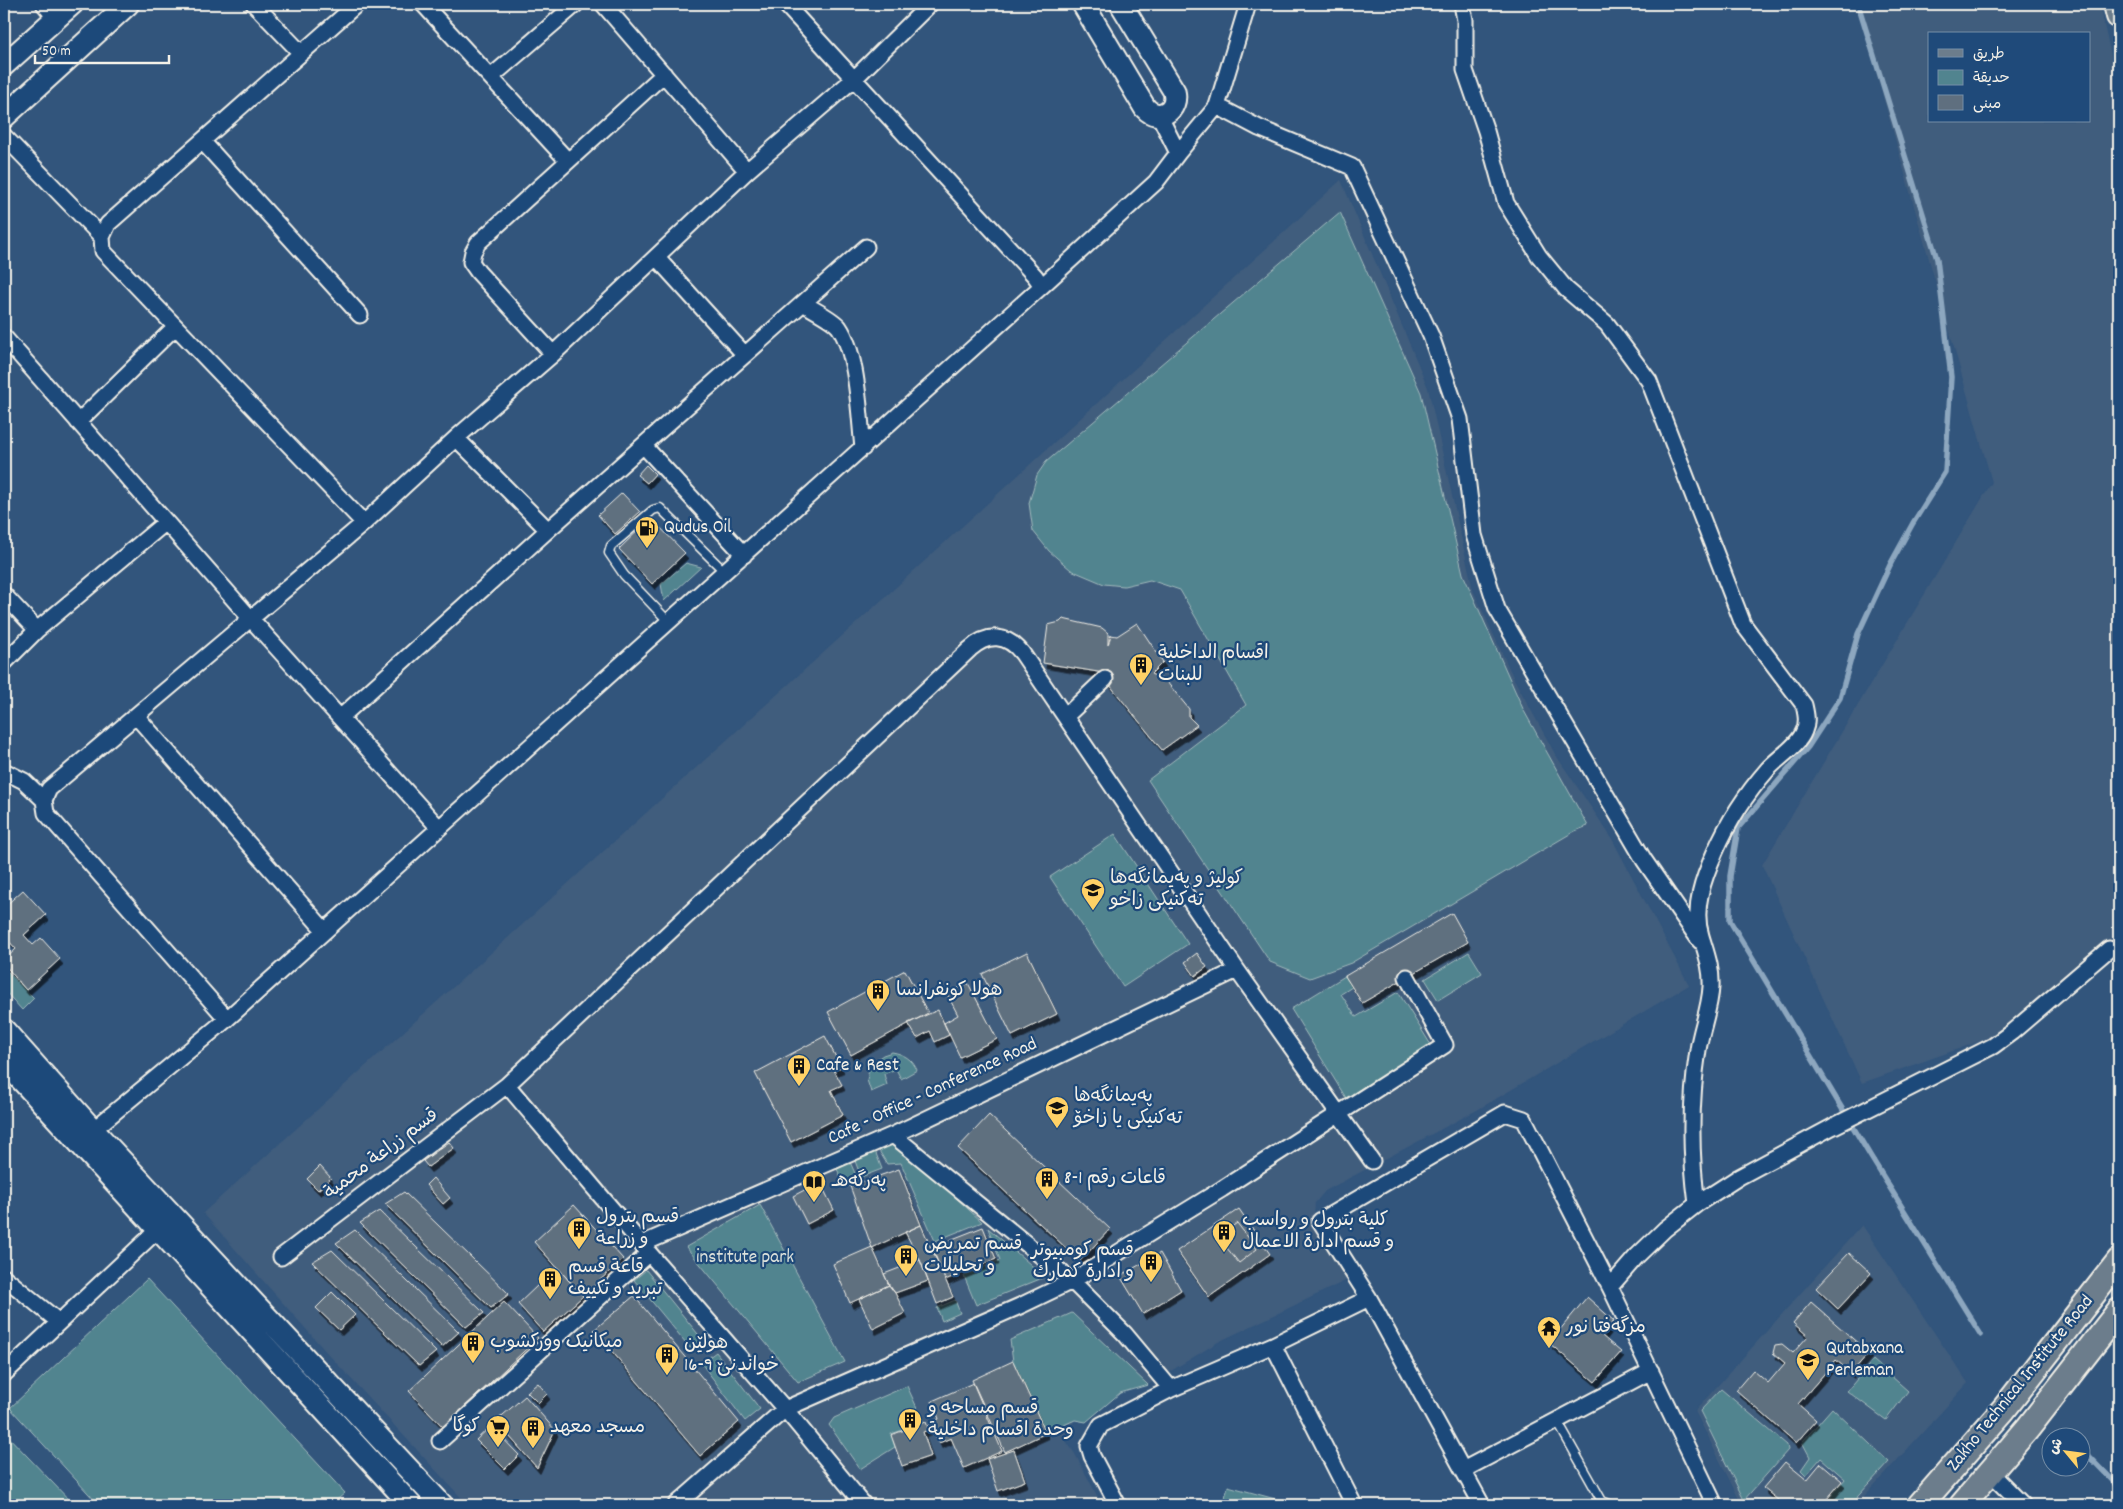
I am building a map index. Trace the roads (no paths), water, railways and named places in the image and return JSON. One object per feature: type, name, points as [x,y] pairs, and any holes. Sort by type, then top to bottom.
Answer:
[{"type":"main road","points":[[4,65],[50,11],[72,4]]},
{"type":"main road","points":[[4,117],[128,4]]},
{"type":"main road","points":[[1083,4],[1145,108],[1154,114],[1165,114],[1173,107],[1174,91],[1121,4]]},
{"type":"main road","points":[[2116,4],[2119,16]]},
{"type":"main road","points":[[4,1030],[93,1130],[166,1222],[411,1505]]},
{"type":"main road","points":[[4,1061],[166,1222],[442,1505]]},
{"type":"main road","name":"Zakho Technical Institute Road","points":[[1920,1505],[2004,1409],[2119,1261]]},
{"type":"main road","points":[[1962,1505],[2028,1428],[2119,1311]]},
{"type":"street","points":[[254,4],[301,53]]},
{"type":"street","points":[[357,4],[108,224],[102,237],[103,251],[364,523]]},
{"type":"street","points":[[423,4],[568,161]]},
{"type":"street","points":[[491,78],[576,4]]},
{"type":"street","points":[[603,4],[747,171]]},
{"type":"street","points":[[785,4],[855,78],[1042,286]]},
{"type":"street","points":[[227,1019],[46,813],[44,800],[49,789],[137,717],[364,523],[456,438],[553,354],[747,171],[855,78],[930,4]]},
{"type":"street","points":[[93,1130],[227,1019],[670,622],[1156,182],[1217,106],[1248,4]]},
{"type":"street","points":[[1462,4],[1465,20],[1465,70],[1486,131],[1506,203],[1539,256],[1566,288],[1607,324],[1649,381],[1743,624],[1804,705],[1806,714],[1804,732],[1799,740],[1769,769],[1748,794],[1730,822],[1715,851],[1699,899],[1699,925],[1709,962],[1711,986],[1697,1056],[1691,1125],[1696,1204]]},
{"type":"street","points":[[1465,20],[1475,4]]},
{"type":"street","points":[[553,354],[478,272],[471,262],[473,252],[478,244],[664,74]]},
{"type":"street","points":[[1217,106],[1259,128],[1352,167],[1432,336],[1460,419],[1474,535],[1497,608],[1644,860],[1706,950]]},
{"type":"street","points":[[1160,115],[1178,153]]},
{"type":"street","points":[[4,136],[102,237]]},
{"type":"street","points":[[202,141],[360,315]]},
{"type":"street","points":[[341,717],[866,247]]},
{"type":"street","points":[[656,257],[745,355]]},
{"type":"street","points":[[803,303],[838,325],[848,346],[855,379],[863,448]]},
{"type":"street","points":[[78,422],[175,327]]},
{"type":"street","points":[[4,337],[251,619],[439,828]]},
{"type":"street","points":[[456,438],[548,530]]},
{"type":"street","points":[[644,446],[744,554]]},
{"type":"street","points":[[4,663],[37,630],[166,522]]},
{"type":"street","points":[[4,595],[37,630]]},
{"type":"street","name":"قسم زراعة محمية","points":[[280,1257],[507,1085],[978,642],[998,637],[1008,640],[1016,646],[1066,716],[1237,970],[1340,1113],[1372,1161]]},
{"type":"street","points":[[1066,716],[1105,679]]},
{"type":"street","points":[[137,717],[325,931]]},
{"type":"street","points":[[4,772],[24,781],[44,800]]},
{"type":"street","points":[[1610,1287],[1636,1257],[1665,1229],[1696,1204],[1739,1178],[1875,1104],[1993,1046],[2012,1032],[2108,949]]},
{"type":"street","name":"Cafe - Office - Conference Road","points":[[440,1442],[645,1248],[893,1135],[1237,970]]},
{"type":"street","points":[[676,1505],[785,1409],[1022,1305],[1072,1281],[1222,1189],[1445,1045],[1407,978]]},
{"type":"street","points":[[507,1085],[785,1409],[864,1505]]},
{"type":"street","points":[[1482,1505],[1369,1298],[1320,1221],[1505,1113],[1524,1118],[1651,1371],[1711,1503]]},
{"type":"street","points":[[893,1135],[1072,1281],[1125,1334],[1171,1389]]},
{"type":"street","points":[[4,1374],[166,1222]]},
{"type":"street","points":[[4,1276],[59,1322]]},
{"type":"street","points":[[1118,1505],[1092,1456],[1089,1446],[1100,1425],[1171,1389],[1273,1345],[1369,1298]]},
{"type":"street","points":[[1273,1345],[1354,1505]]},
{"type":"street","points":[[1463,1470],[1651,1371]]},
{"type":"street","points":[[1990,1472],[2023,1505]]},
{"type":"lane","points":[[670,622],[624,575],[609,553],[611,546],[653,510],[660,508],[725,572]]},
{"type":"lane","points":[[1557,1421],[1601,1503],[1612,1505]]},
{"type":"waterway","points":[[1858,4],[1937,259],[1951,377],[1945,472],[1891,563],[1858,634],[1840,698],[1808,747],[1738,828],[1730,876],[1730,921],[1871,1157],[1981,1335]]},
{"type":"waterway","points":[[2090,1457],[2119,1487]]},
{"type":"place","name":"Qudus Oil","points":[[647,549]]},
{"type":"place","name":"اقسام الداخلیة للبنات","points":[[1141,686]]},
{"type":"place","name":"كوليژ و په‌يمانگه‌ها ته‌كنيكى زاخو","points":[[1093,911]]},
{"type":"place","name":"هولا كونفرانسا","points":[[878,1012]]},
{"type":"place","name":"Cafe & Rest","points":[[799,1087]]},
{"type":"place","name":"پەیمانگەها تەکنیکی یا زاخۆ","points":[[1057,1129]]},
{"type":"place","name":"قاعات رقم 1-8","points":[[1047,1200]]},
{"type":"place","name":"په‌رگه‌هـ","points":[[814,1203]]},
{"type":"place","name":"قسم بترول و زراعة","points":[[579,1250]]},
{"type":"place","name":"كلية بترول و رواسب و قسم ادارة الاعمال","points":[[1224,1253]]},
{"type":"place","name":"قسم تمریض و تحلیلات","points":[[906,1277]]},
{"type":"place","name":"قسم کومبیوتر و ادارة كمارك","points":[[1151,1283]]},
{"type":"place","name":"قاعة قسم تبرید و تکییف","points":[[550,1300]]},
{"type":"place","name":"مزگەفتا نور","points":[[1549,1349]]},
{"type":"place","name":"میکانیک وورکشوب","points":[[473,1364]]},
{"type":"place","name":"هولێن خواندنێ 9-16","points":[[667,1376]]},
{"type":"place","name":"Qutabxana Perleman","points":[[1808,1381]]},
{"type":"place","name":"قسم مساحه‌ و وحدة اقسام داخلية","points":[[910,1441]]},
{"type":"place","name":"كوگا","points":[[498,1448]]},
{"type":"place","name":"مسجد معهد","points":[[533,1449]]},
{"type":"park label","name":"institute park","points":[[745,1258]]}]
